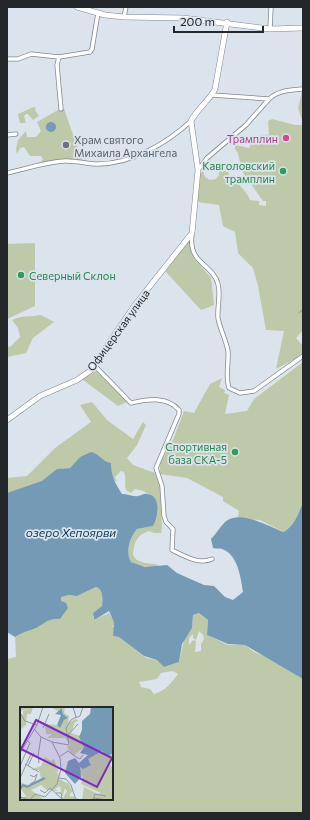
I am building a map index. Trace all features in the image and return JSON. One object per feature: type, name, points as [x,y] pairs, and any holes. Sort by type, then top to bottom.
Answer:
[{"type":"street","points":[[77,7],[98,13],[124,17],[183,18],[227,22],[270,29],[303,28]]},
{"type":"street","points":[[124,17],[126,7]]},
{"type":"street","points":[[270,29],[271,7]]},
{"type":"street","points":[[7,59],[18,59],[30,54],[59,57],[90,52],[92,49],[98,13]]},
{"type":"street","points":[[7,173],[66,160],[97,164],[117,161],[137,155],[174,137],[191,121],[194,114],[212,95],[219,77],[227,22]]},
{"type":"street","points":[[59,57],[57,65],[61,109]]},
{"type":"street","points":[[198,170],[207,158],[246,125],[275,94],[283,91],[303,89]]},
{"type":"street","points":[[212,95],[269,99]]},
{"type":"street","points":[[191,121],[198,170],[191,240],[198,261],[214,276],[218,283],[219,320],[228,351],[227,378],[229,388],[240,393],[254,391],[303,356]]},
{"type":"street","points":[[7,135],[16,134]]},
{"type":"street","name":"Офицерская улица","points":[[7,420],[40,396],[85,375],[94,365],[135,305],[192,233]]},
{"type":"street","points":[[94,365],[130,403],[156,399],[177,408],[180,414],[156,468],[162,486],[164,516],[166,522],[172,529],[172,550],[195,560],[205,561],[212,559]]},
{"type":"green space","points":[[302,92],[303,93],[303,123],[298,108]]},
{"type":"green space","points":[[34,107],[36,108],[35,110],[39,116],[33,120],[28,114],[26,114],[24,116],[26,123],[20,123],[18,114]]},
{"type":"green space","points":[[64,109],[82,160],[41,162],[43,159],[41,156],[30,156],[24,147],[20,148],[17,154],[16,149],[18,140],[26,131],[27,137],[36,137],[41,131],[37,122],[58,110]]},
{"type":"green space","points":[[272,119],[295,125],[303,125],[303,330],[296,338],[303,346],[303,355],[276,369],[284,331],[266,330],[253,268],[238,253],[235,232],[223,226],[219,205],[197,202],[200,174],[203,171],[205,177],[210,180],[216,179],[219,175],[219,168],[229,173],[228,179],[232,180],[241,187],[250,200],[259,201],[259,205],[266,206],[266,201],[263,201],[242,171],[235,145],[249,148],[256,137],[269,135],[268,121]]},
{"type":"green space","points":[[189,241],[195,259],[211,278],[214,305],[201,310],[165,271]]},
{"type":"green space","name":"Северный Склон","points":[[35,243],[35,306],[7,319],[7,244]]},
{"type":"green space","points":[[41,315],[54,322],[33,338],[26,353],[7,357],[7,346],[10,347],[20,337],[18,328],[12,320],[16,318]]},
{"type":"green space","name":"Спортивная база СКА-5","points":[[303,362],[303,503],[294,522],[284,532],[260,520],[238,518],[239,511],[223,501],[223,497],[187,478],[160,474],[160,464],[173,440],[184,411],[194,413],[210,384],[222,378],[219,387],[225,390],[224,393],[229,395],[225,414],[247,411],[254,399]]},
{"type":"green space","points":[[94,369],[127,402],[118,406],[82,379]]},
{"type":"green space","points":[[92,402],[107,420],[133,439],[143,422],[146,425],[137,445],[127,458],[133,465],[155,473],[160,486],[162,528],[161,533],[149,531],[139,537],[135,543],[133,554],[137,560],[159,565],[148,567],[138,565],[131,562],[128,554],[130,540],[137,529],[153,526],[157,513],[156,502],[153,497],[142,491],[135,489],[131,493],[127,491],[125,487],[124,472],[121,471],[115,477],[117,482],[112,476],[111,464],[101,460],[95,453],[80,457],[70,468],[58,470],[35,485],[7,493],[7,478],[27,476],[55,448],[91,422],[80,405]]},
{"type":"green space","points":[[96,587],[99,588],[103,601],[102,606],[93,613],[93,618],[96,619],[109,613],[115,622],[111,627],[114,627],[113,636],[119,637],[146,658],[157,660],[164,667],[179,662],[185,636],[192,628],[193,615],[199,613],[208,620],[207,635],[228,645],[245,645],[254,652],[273,660],[303,679],[303,813],[7,813],[7,659],[16,657],[15,636],[54,618],[61,597],[69,595],[77,596]],"holes":[[[199,631],[203,635],[204,639],[201,644],[201,651],[195,652],[196,641],[193,640],[189,645],[189,638],[193,634],[193,638],[196,640]],[[173,671],[178,674],[165,689],[154,694],[150,689],[141,687],[139,682],[157,679],[161,673]]]},
{"type":"water","points":[[51,122],[56,127],[51,132],[46,127]]},
{"type":"water","name":"озеро Хепоярви","points":[[91,452],[111,463],[114,479],[122,494],[136,496],[145,494],[152,495],[157,502],[157,513],[153,526],[137,529],[130,540],[128,554],[131,562],[145,567],[167,565],[177,573],[204,585],[214,586],[225,597],[233,600],[243,592],[238,568],[232,556],[227,552],[221,549],[213,548],[211,539],[225,522],[232,518],[239,517],[255,520],[284,532],[294,522],[303,503],[303,679],[245,645],[228,644],[207,635],[208,620],[199,613],[193,615],[192,628],[182,644],[179,662],[164,667],[157,660],[144,656],[119,637],[113,636],[114,622],[109,611],[94,619],[93,613],[102,606],[101,592],[96,587],[77,596],[69,595],[61,597],[61,601],[66,603],[68,608],[60,619],[50,620],[15,637],[7,632],[7,493],[42,481],[57,469],[70,468],[80,457]]},
{"type":"waterway","points":[[299,313],[303,309]]},
{"type":"place","name":"Трамплин","points":[[286,138]]},
{"type":"place","name":"Храм святого Михаила Архангела","points":[[66,145]]},
{"type":"place","name":"Кавголовский трамплин","points":[[283,171]]},
{"type":"place","name":"Северный Склон","points":[[21,275]]},
{"type":"place","name":"Спортивная база СКА-5","points":[[235,452]]}]
